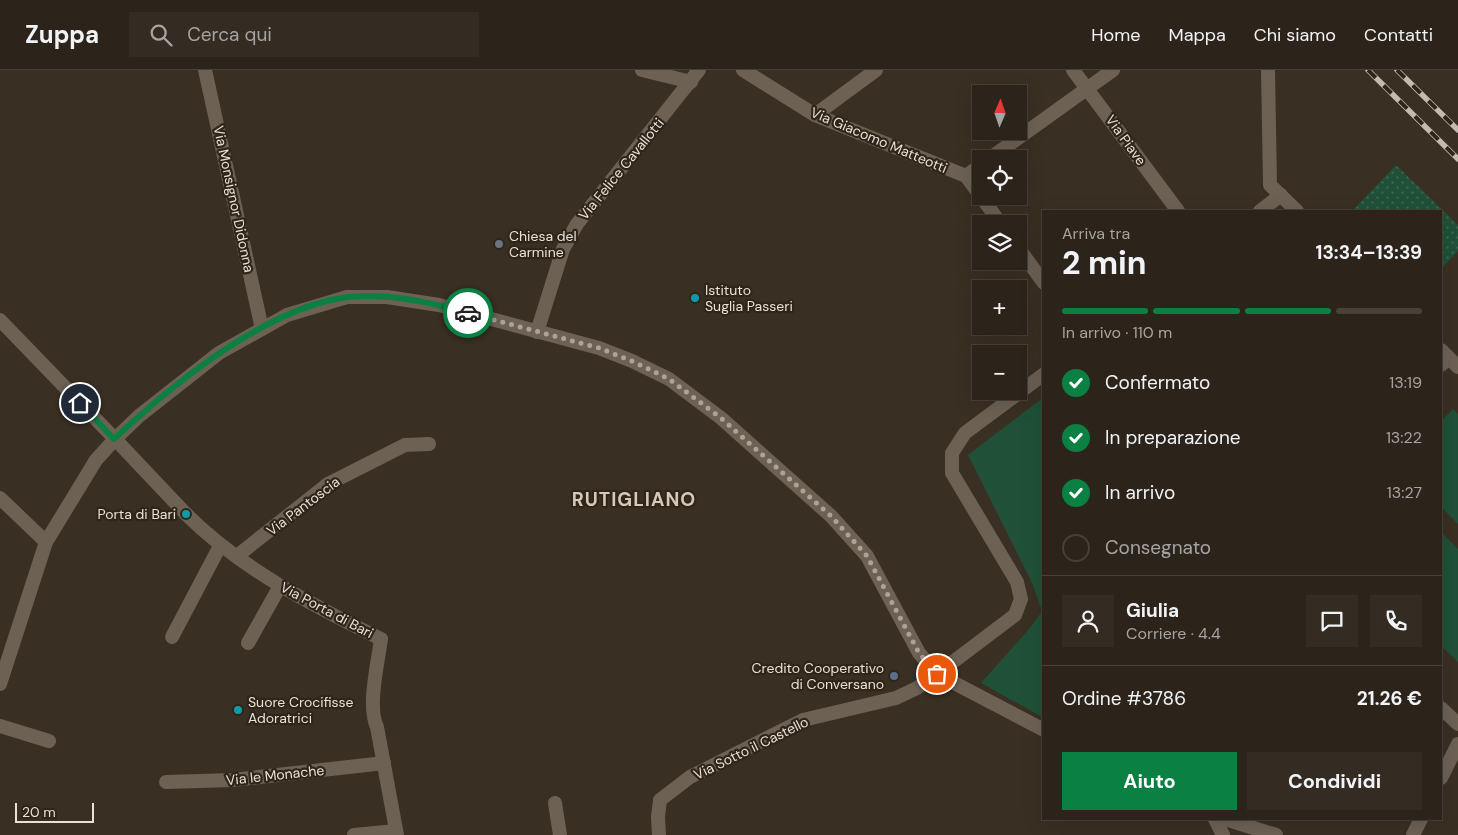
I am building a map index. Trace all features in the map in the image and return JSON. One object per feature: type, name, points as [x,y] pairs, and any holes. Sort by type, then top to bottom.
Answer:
[{"type":"street","name":"Via Monsignor Didonna","points":[[205,70],[262,329]]},
{"type":"street","points":[[642,70],[691,82]]},
{"type":"street","name":"Via Felice Cavallotti","points":[[537,332],[563,249],[577,224],[699,70]]},
{"type":"street","name":"Via Giacomo Matteotti","points":[[743,70],[815,115],[966,176],[994,215]]},
{"type":"street","points":[[815,115],[876,70]]},
{"type":"street","name":"Via Piave","points":[[1073,70],[1177,210]]},
{"type":"street","points":[[1002,150],[1113,70]]},
{"type":"street","points":[[1268,70],[1270,185],[1297,210]]},
{"type":"street","points":[[966,176],[972,171]]},
{"type":"street","points":[[1261,210],[1281,195]]},
{"type":"street","points":[[1027,260],[1042,280]]},
{"type":"street","points":[[0,684],[46,542],[96,460],[114,439],[139,416],[219,353],[287,315],[326,302],[367,296],[412,299],[439,305],[599,348],[669,379],[721,418],[831,516],[867,556],[919,653],[937,674],[1042,729]]},
{"type":"street","name":"Via Porta di Bari","points":[[0,320],[186,514],[220,546],[280,586],[325,612],[381,639],[374,718],[378,727],[384,763]]},
{"type":"street","points":[[937,674],[1014,615],[1021,599],[1017,582],[952,474],[952,453],[965,433],[1042,375]]},
{"type":"street","name":"Via Pantoscia","points":[[237,556],[328,484],[405,445],[429,444]]},
{"type":"street","points":[[0,498],[46,542]]},
{"type":"street","points":[[172,637],[220,546]]},
{"type":"street","points":[[248,643],[280,586]]},
{"type":"street","name":"Via Sotto il Castello","points":[[659,835],[658,817],[660,800],[690,777],[803,720],[896,698],[918,688],[937,674]]},
{"type":"street","points":[[1442,709],[1458,724]]},
{"type":"street","points":[[0,726],[49,741]]},
{"type":"street","points":[[1442,776],[1458,744]]},
{"type":"street","points":[[354,835],[397,833],[384,763]]},
{"type":"street","name":"Via le Monache","points":[[166,782],[234,780],[384,763]]},
{"type":"street","points":[[555,803],[560,835]]},
{"type":"street","points":[[1216,820],[1223,835]]},
{"type":"street","points":[[1228,820],[1276,835]]},
{"type":"street","points":[[1413,835],[1420,820]]},
{"type":"green space","points":[[1396,165],[1458,225],[1458,251],[1442,268],[1442,210],[1353,210]]},
{"type":"green space","points":[[1042,399],[1042,611],[1032,583],[968,455]]},
{"type":"green space","points":[[1453,409],[1458,414],[1458,524],[1442,508],[1442,420]]},
{"type":"green space","points":[[1442,533],[1458,549],[1458,662],[1442,647]]},
{"type":"green space","points":[[1042,611],[1042,717],[981,683],[1030,628]]},
{"type":"railway","points":[[1368,70],[1458,159]]},
{"type":"railway","points":[[1397,70],[1458,130]]},
{"type":"way so far","points":[[468,313],[599,348],[632,361],[669,379],[721,418],[831,516],[867,556],[919,653],[937,674]]},
{"type":"place","name":"Chiesa del Carmine","points":[[499,244]]},
{"type":"place","name":"Istituto Suglia Passeri","points":[[695,298]]},
{"type":"place","name":"Porta di Bari","points":[[186,514]]},
{"type":"place","name":"Credito Cooperativo di Conversano","points":[[894,676]]},
{"type":"place","name":"Suore Crocifisse Adoratrici","points":[[238,710]]},
{"type":"district","name":"RUTIGLIANO","points":[[634,499]]},
{"type":"route","points":[[80,403],[114,439],[139,416],[219,353],[287,315],[326,302],[367,296],[412,299],[468,313]]}]
